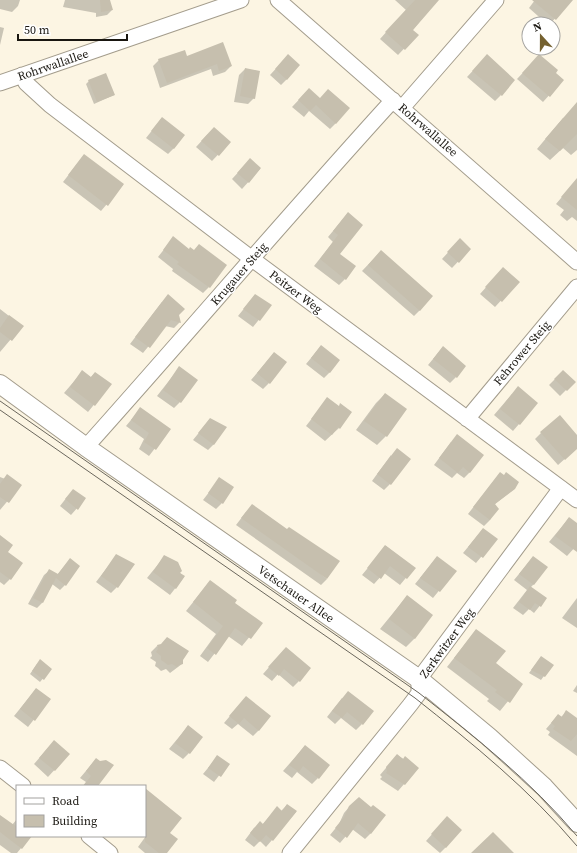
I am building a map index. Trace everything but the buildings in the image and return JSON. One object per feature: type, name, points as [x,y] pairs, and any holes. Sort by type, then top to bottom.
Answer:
[{"type":"street","name":"Rohrwallallee","points":[[0,83],[241,0]]},
{"type":"street","name":"Rohrwallallee","points":[[278,0],[577,262]]},
{"type":"street","name":"Krugauer Steig","points":[[86,447],[318,182],[397,104],[496,0]]},
{"type":"street","name":"Peitzer Weg","points":[[22,75],[26,84],[50,105],[252,259],[577,500]]},
{"type":"street","name":"Fehrower Steig","points":[[467,419],[577,287]]},
{"type":"street","name":"Vetschauer Allee","points":[[0,384],[86,447],[419,680],[489,737],[548,791],[577,823]]},
{"type":"street","name":"Zerkwitzer Weg","points":[[290,853],[410,705],[418,692],[419,680],[561,488]]},
{"type":"street","points":[[0,768],[22,785]]},
{"type":"street","points":[[90,837],[110,853]]},
{"type":"tram line","points":[[0,401],[419,693],[522,778],[577,836]]},
{"type":"tram line","points":[[0,410],[415,698],[479,750],[520,786],[540,805],[577,846]]}]
